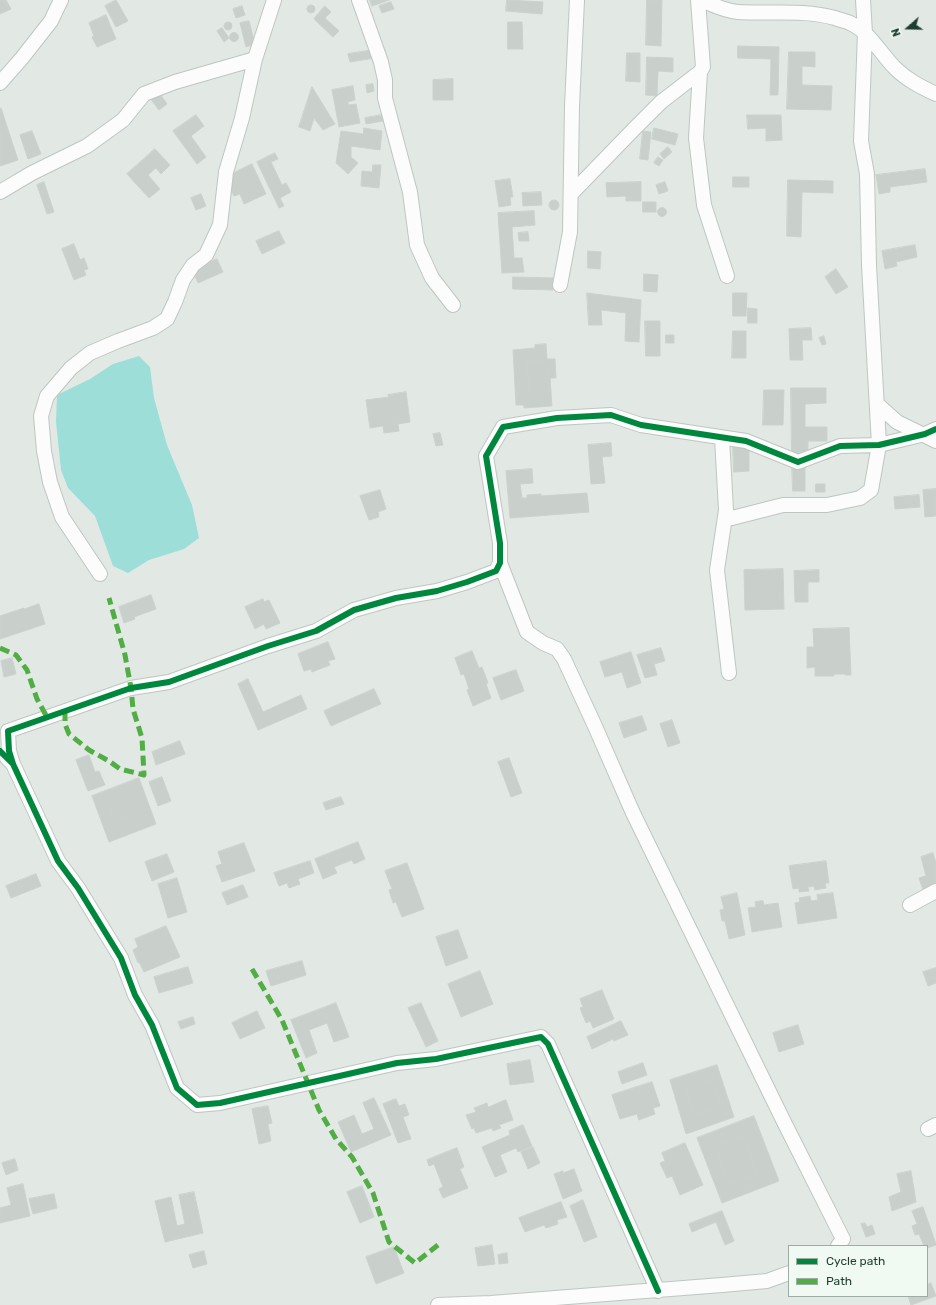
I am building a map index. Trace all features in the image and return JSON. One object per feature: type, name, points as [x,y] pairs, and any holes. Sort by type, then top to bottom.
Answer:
[{"type":"street","points":[[0,83],[51,21],[61,0]]},
{"type":"street","points":[[359,0],[381,62],[385,80],[385,98],[410,192],[417,245],[432,278],[453,305]]},
{"type":"street","points":[[560,285],[570,232],[572,106],[577,0]]},
{"type":"street","points":[[571,194],[656,107],[700,72],[703,67],[699,0],[719,8],[737,12],[794,12],[827,16],[850,23],[865,33],[901,73],[912,82],[936,94]]},
{"type":"street","points":[[764,12],[784,0]]},
{"type":"street","points":[[732,518],[783,505],[827,505],[860,498],[871,490],[879,445],[869,265],[867,174],[861,141],[865,33],[863,0]]},
{"type":"street","points":[[100,574],[62,517],[50,482],[44,451],[41,416],[47,396],[71,368],[90,353],[153,328],[167,318],[183,280],[193,265],[206,256],[220,225],[226,172],[242,118],[255,59],[276,1]]},
{"type":"street","points":[[0,192],[88,146],[123,120],[144,94],[175,82],[255,59]]},
{"type":"street","points":[[700,72],[696,138],[704,205],[727,276]]},
{"type":"street","points":[[877,404],[897,422],[932,434]]},
{"type":"street","points":[[839,1245],[843,1239],[787,1129],[633,813],[564,659],[557,648],[543,643],[527,632],[500,563],[500,543],[486,456],[503,427],[558,418],[611,415],[641,425],[746,441],[798,462],[840,446],[879,445],[932,434]]},
{"type":"street","points":[[722,438],[726,510],[717,570],[729,673]]},
{"type":"street","points":[[500,563],[496,571],[467,582],[437,591],[396,598],[354,610],[316,631],[268,646],[169,682],[131,688],[4,732],[13,764],[58,861],[78,888],[121,958],[134,995],[152,1025],[177,1088],[198,1104],[220,1103],[397,1063],[436,1059],[541,1037],[548,1044],[658,1291]]},
{"type":"street","points":[[0,751],[13,764]]},
{"type":"street","points":[[910,905],[936,891]]},
{"type":"street","points":[[438,1305],[491,1303],[658,1291],[767,1280],[788,1274]]},
{"type":"water","points":[[139,356],[150,367],[154,398],[167,445],[192,505],[199,538],[184,549],[149,560],[128,573],[113,566],[95,516],[68,488],[61,470],[56,422],[57,395],[90,379],[113,364]]},
{"type":"building","points":[[0,0],[6,0],[11,9],[0,14]]},
{"type":"building","points":[[116,0],[128,21],[116,27],[105,6]]},
{"type":"building","points":[[370,0],[389,0],[372,6]]},
{"type":"building","points":[[507,0],[543,2],[542,14],[506,11]]},
{"type":"building","points":[[647,0],[662,0],[661,46],[646,45]]},
{"type":"building","points":[[391,2],[394,9],[382,13],[379,6]]},
{"type":"building","points":[[309,5],[313,5],[315,9],[313,13],[309,13],[307,11],[307,7]]},
{"type":"building","points":[[242,6],[245,15],[236,18],[233,9]]},
{"type":"building","points":[[325,6],[331,12],[325,18],[339,31],[333,37],[314,19]]},
{"type":"building","points":[[106,15],[116,39],[97,47],[92,37],[94,36],[89,23]]},
{"type":"building","points":[[249,21],[255,44],[246,47],[240,23]]},
{"type":"building","points":[[228,22],[231,23],[231,29],[228,30],[225,29],[224,26],[225,23]]},
{"type":"building","points":[[508,22],[522,22],[523,49],[508,49]]},
{"type":"building","points":[[222,28],[229,38],[224,42],[217,31]]},
{"type":"building","points":[[232,33],[236,33],[238,37],[236,41],[232,41],[230,39],[230,35]]},
{"type":"building","points":[[738,46],[779,47],[778,95],[770,95],[771,59],[738,58]]},
{"type":"building","points":[[373,50],[375,58],[350,62],[348,54]]},
{"type":"building","points":[[789,52],[815,52],[815,67],[802,66],[802,85],[832,86],[831,110],[787,109]]},
{"type":"building","points":[[627,53],[640,53],[640,82],[626,81]]},
{"type":"building","points":[[647,57],[673,58],[673,72],[658,71],[657,96],[646,95]]},
{"type":"building","points":[[453,79],[453,100],[433,100],[433,80]]},
{"type":"building","points":[[373,84],[374,91],[367,93],[366,85]]},
{"type":"building","points":[[353,86],[355,100],[348,102],[348,105],[356,104],[360,123],[339,127],[332,90]]},
{"type":"building","points":[[312,87],[335,124],[323,130],[314,118],[310,131],[299,127]]},
{"type":"building","points":[[158,91],[167,104],[159,110],[149,97]]},
{"type":"building","points":[[1,108],[18,160],[0,166],[0,109]]},
{"type":"building","points":[[196,115],[204,126],[191,136],[206,157],[197,164],[173,131]]},
{"type":"building","points":[[382,115],[383,121],[366,124],[365,118]]},
{"type":"building","points":[[747,115],[781,115],[782,140],[766,141],[766,128],[748,129]]},
{"type":"building","points":[[364,128],[382,131],[380,150],[351,146],[351,157],[358,163],[348,174],[336,163],[341,131],[363,134]]},
{"type":"building","points":[[654,128],[678,134],[675,145],[652,139]]},
{"type":"building","points":[[32,131],[41,154],[28,159],[20,135]]},
{"type":"building","points":[[643,131],[651,132],[648,160],[640,159]]},
{"type":"building","points":[[668,147],[672,152],[664,159],[660,154]]},
{"type":"building","points":[[155,149],[170,165],[161,174],[156,168],[148,175],[160,189],[149,198],[127,174]]},
{"type":"building","points":[[275,153],[278,159],[271,162],[282,185],[286,183],[291,192],[280,198],[284,206],[279,208],[257,162]]},
{"type":"building","points":[[658,157],[663,160],[659,166],[654,163]]},
{"type":"building","points":[[252,164],[266,194],[244,204],[240,194],[234,196],[228,184],[233,182],[230,175]]},
{"type":"building","points":[[373,165],[381,165],[379,188],[361,186],[362,171],[372,172]]},
{"type":"building","points":[[925,169],[927,182],[890,187],[890,192],[879,194],[876,175]]},
{"type":"building","points":[[733,177],[749,177],[749,187],[733,187]]},
{"type":"building","points":[[510,179],[513,197],[510,197],[511,205],[499,207],[495,181]]},
{"type":"building","points":[[788,180],[833,181],[833,193],[802,192],[801,237],[787,236]]},
{"type":"building","points":[[44,182],[54,212],[47,214],[37,185]]},
{"type":"building","points":[[641,182],[641,201],[626,201],[626,196],[607,197],[606,183]]},
{"type":"building","points":[[665,182],[668,191],[659,194],[656,185]]},
{"type":"building","points":[[541,192],[542,205],[523,206],[522,193]]},
{"type":"building","points":[[201,194],[206,206],[196,210],[191,198]]},
{"type":"building","points":[[552,200],[556,200],[558,201],[558,209],[552,210],[549,207],[549,203]]},
{"type":"building","points":[[643,202],[656,202],[656,212],[643,212]]},
{"type":"building","points":[[662,207],[667,212],[662,217],[657,212]]},
{"type":"building","points":[[534,211],[535,225],[512,227],[514,258],[522,258],[524,272],[502,273],[498,213]]},
{"type":"building","points":[[279,231],[285,243],[262,254],[256,241]]},
{"type":"building","points":[[528,232],[529,241],[519,241],[518,233]]},
{"type":"building","points":[[74,244],[80,260],[84,258],[88,269],[84,270],[86,275],[74,280],[62,249]]},
{"type":"building","points":[[915,245],[917,257],[896,262],[897,266],[885,269],[882,251]]},
{"type":"building","points":[[588,251],[601,252],[600,269],[588,268]]},
{"type":"building","points":[[217,259],[223,272],[198,283],[192,270]]},
{"type":"building","points":[[836,269],[848,287],[836,294],[825,277]]},
{"type":"building","points":[[644,274],[658,275],[657,292],[644,291]]},
{"type":"building","points":[[513,277],[553,278],[553,290],[513,289]]},
{"type":"building","points":[[587,293],[641,300],[639,342],[625,341],[626,313],[601,310],[602,325],[589,325]]},
{"type":"building","points":[[733,293],[747,293],[746,316],[733,316]]},
{"type":"building","points":[[748,308],[757,309],[757,323],[748,323]]},
{"type":"building","points":[[645,321],[660,321],[660,356],[646,356]]},
{"type":"building","points":[[811,328],[812,340],[802,340],[803,360],[790,360],[789,329]]},
{"type":"building","points":[[733,331],[746,331],[746,358],[732,358]]},
{"type":"building","points":[[666,335],[674,335],[674,343],[666,343]]},
{"type":"building","points":[[824,336],[826,344],[822,345],[819,338]]},
{"type":"building","points":[[546,344],[547,359],[555,359],[556,378],[550,378],[552,406],[524,408],[524,405],[516,405],[513,350],[535,348],[535,345]],"holes":[[[547,361],[549,389],[529,390],[527,362]]]},
{"type":"building","points":[[547,361],[549,389],[529,390],[527,362]]},
{"type":"building","points":[[791,388],[826,388],[826,403],[805,404],[805,427],[827,427],[827,441],[808,441],[808,458],[792,458]]},
{"type":"building","points":[[764,390],[784,390],[783,425],[763,425]]},
{"type":"building","points":[[406,392],[410,422],[398,424],[399,431],[384,433],[383,426],[370,428],[366,400],[389,397],[388,395]]},
{"type":"building","points":[[440,433],[443,445],[436,446],[433,434]]},
{"type":"building","points":[[611,443],[612,456],[602,457],[605,483],[591,484],[588,445]]},
{"type":"building","points":[[733,447],[749,447],[749,471],[734,472]]},
{"type":"building","points":[[792,465],[805,465],[805,491],[793,491]]},
{"type":"building","points":[[532,469],[533,483],[520,484],[522,498],[527,498],[527,495],[541,494],[541,496],[587,493],[589,512],[510,518],[506,471]]},
{"type":"building","points":[[816,484],[825,484],[825,492],[816,492]]},
{"type":"building","points":[[936,489],[936,516],[925,517],[923,490]]},
{"type":"building","points":[[380,490],[386,509],[378,512],[379,517],[369,520],[360,496]]},
{"type":"building","points":[[919,495],[920,507],[895,509],[894,497]]},
{"type":"building","points":[[783,569],[784,609],[745,610],[744,570]]},
{"type":"building","points":[[819,570],[819,582],[808,582],[808,602],[795,602],[794,571]]},
{"type":"building","points":[[151,595],[156,609],[134,617],[135,619],[124,623],[119,607]]},
{"type":"building","points":[[263,599],[264,602],[269,600],[280,623],[266,629],[264,624],[255,629],[245,607]]},
{"type":"building","points":[[39,604],[45,624],[0,639],[0,616]]},
{"type":"building","points":[[849,628],[851,675],[834,674],[834,676],[815,676],[815,667],[807,668],[807,647],[814,647],[813,629]]},
{"type":"building","points":[[328,642],[335,659],[328,661],[330,665],[312,672],[311,669],[304,671],[298,654]]},
{"type":"building","points":[[661,648],[665,661],[654,664],[657,675],[645,678],[637,655]]},
{"type":"building","points":[[472,651],[479,668],[482,667],[488,683],[486,684],[491,698],[473,706],[467,690],[469,689],[464,674],[461,675],[455,658]]},
{"type":"building","points":[[631,652],[641,683],[627,688],[622,672],[605,677],[600,662]]},
{"type":"building","points":[[12,658],[16,674],[4,677],[1,661]]},
{"type":"building","points":[[516,670],[524,691],[501,700],[493,678]]},
{"type":"building","points":[[248,679],[263,712],[301,695],[307,709],[258,730],[238,684]]},
{"type":"building","points":[[374,689],[381,704],[331,726],[324,711]]},
{"type":"building","points":[[642,716],[647,730],[624,738],[619,723]]},
{"type":"building","points":[[672,720],[680,743],[668,747],[660,724]]},
{"type":"building","points":[[180,741],[185,754],[156,765],[152,752]]},
{"type":"building","points":[[89,755],[95,772],[99,771],[105,785],[88,791],[76,760]]},
{"type":"building","points":[[509,758],[522,793],[511,797],[498,762]]},
{"type":"building","points":[[162,777],[171,801],[158,806],[149,782]]},
{"type":"building","points":[[139,778],[156,824],[109,842],[92,796]],"holes":[[[129,799],[135,814],[115,821],[109,807]]]},
{"type":"building","points":[[341,797],[344,804],[326,810],[323,803]]},
{"type":"building","points":[[129,799],[135,814],[115,821],[109,807]]},
{"type":"building","points":[[358,842],[365,859],[354,864],[352,860],[334,867],[337,873],[323,879],[315,859]]},
{"type":"building","points":[[244,843],[255,871],[222,882],[216,866],[222,864],[218,852]]},
{"type":"building","points":[[933,853],[936,863],[936,886],[923,890],[919,878],[926,876],[921,857]]},
{"type":"building","points":[[167,854],[174,872],[152,881],[145,862]]},
{"type":"building","points":[[310,861],[314,873],[298,879],[300,884],[289,888],[287,883],[279,886],[274,873]]},
{"type":"building","points":[[826,861],[829,883],[825,883],[826,888],[815,890],[814,886],[808,887],[809,891],[799,892],[799,888],[793,889],[789,866]]},
{"type":"building","points":[[407,863],[424,909],[402,917],[396,902],[393,903],[389,890],[392,889],[385,871]]},
{"type":"building","points":[[36,874],[41,886],[11,898],[6,886]]},
{"type":"building","points":[[177,878],[187,912],[168,918],[158,884]]},
{"type":"building","points":[[243,885],[248,897],[227,905],[222,893]]},
{"type":"building","points":[[737,893],[745,935],[729,939],[725,921],[722,921],[720,910],[724,909],[721,897]]},
{"type":"building","points":[[833,893],[837,918],[798,924],[795,903],[800,902],[799,898],[810,896],[811,901],[818,900],[817,895]]},
{"type":"building","points":[[763,901],[764,905],[778,903],[782,927],[752,932],[748,908],[756,907],[755,902]]},
{"type":"building","points":[[166,926],[180,957],[144,972],[139,962],[138,963],[133,950],[138,947],[135,939]]},
{"type":"building","points":[[458,930],[468,958],[446,966],[436,937]]},
{"type":"building","points":[[302,961],[306,975],[271,986],[266,971]]},
{"type":"building","points":[[188,967],[193,983],[159,993],[154,977]]},
{"type":"building","points":[[936,968],[936,983],[928,986],[923,972]]},
{"type":"building","points":[[480,971],[493,1004],[461,1017],[448,984]]},
{"type":"building","points":[[602,990],[614,1019],[593,1028],[590,1021],[586,1023],[580,1008],[583,1007],[580,999]]},
{"type":"building","points":[[336,1003],[349,1037],[334,1042],[327,1023],[309,1030],[317,1053],[306,1058],[291,1020]]},
{"type":"building","points":[[421,1003],[438,1041],[426,1047],[408,1008]]},
{"type":"building","points":[[257,1011],[265,1028],[240,1039],[232,1023]]},
{"type":"building","points":[[193,1017],[195,1024],[181,1029],[178,1022]]},
{"type":"building","points":[[621,1021],[628,1035],[614,1041],[613,1039],[592,1049],[587,1037]]},
{"type":"building","points":[[798,1025],[804,1044],[779,1052],[773,1033]]},
{"type":"building","points":[[530,1060],[534,1082],[510,1085],[507,1064]]},
{"type":"building","points":[[643,1063],[647,1075],[622,1084],[618,1072]]},
{"type":"building","points":[[717,1065],[734,1117],[686,1134],[670,1080]],"holes":[[[713,1080],[721,1107],[695,1115],[686,1088]]]},
{"type":"building","points":[[713,1080],[721,1107],[695,1115],[686,1088]]},
{"type":"building","points":[[652,1082],[660,1106],[653,1108],[655,1114],[639,1120],[637,1114],[620,1119],[612,1095]]},
{"type":"building","points":[[374,1098],[391,1135],[351,1152],[338,1122],[354,1115],[362,1134],[374,1129],[363,1103]]},
{"type":"building","points":[[396,1099],[399,1106],[405,1104],[409,1115],[403,1117],[411,1139],[398,1143],[383,1104]]},
{"type":"building","points":[[506,1100],[513,1120],[499,1125],[501,1128],[493,1131],[492,1128],[476,1133],[474,1128],[472,1129],[466,1115],[476,1112],[474,1108],[487,1103],[488,1107]]},
{"type":"building","points":[[268,1106],[272,1123],[268,1124],[271,1141],[259,1144],[252,1109]]},
{"type":"building","points":[[754,1116],[779,1181],[722,1203],[697,1138]],"holes":[[[743,1137],[758,1174],[729,1185],[715,1147]]]},
{"type":"building","points":[[523,1125],[532,1146],[518,1152],[516,1148],[500,1155],[507,1172],[495,1177],[482,1147],[510,1135],[509,1131]]},
{"type":"building","points":[[743,1137],[758,1174],[729,1185],[715,1147]]},
{"type":"building","points":[[685,1143],[703,1185],[680,1195],[672,1176],[667,1178],[660,1163],[665,1161],[662,1153]]},
{"type":"building","points":[[533,1147],[540,1163],[528,1169],[521,1152]]},
{"type":"building","points":[[457,1148],[464,1167],[460,1169],[468,1188],[443,1198],[439,1189],[443,1187],[434,1164],[429,1166],[427,1160]]},
{"type":"building","points":[[15,1159],[18,1170],[6,1175],[2,1163]]},
{"type":"building","points":[[574,1169],[582,1191],[563,1199],[554,1174],[563,1171],[563,1173]]},
{"type":"building","points":[[911,1171],[916,1202],[892,1211],[889,1197],[901,1192],[897,1174]]},
{"type":"building","points":[[23,1184],[30,1216],[0,1223],[0,1208],[11,1205],[7,1188]]},
{"type":"building","points":[[362,1186],[374,1217],[360,1223],[347,1192]]},
{"type":"building","points":[[194,1192],[203,1233],[165,1242],[155,1201],[171,1197],[177,1226],[185,1224],[179,1195]]},
{"type":"building","points":[[54,1194],[57,1208],[33,1214],[29,1199]]},
{"type":"building","points":[[583,1200],[597,1237],[584,1242],[570,1206]]},
{"type":"building","points":[[561,1202],[567,1217],[557,1220],[558,1224],[546,1228],[544,1225],[525,1232],[519,1218]]},
{"type":"building","points":[[923,1207],[936,1245],[928,1248],[928,1245],[924,1245],[919,1234],[915,1235],[912,1226],[917,1224],[912,1211]]},
{"type":"building","points":[[722,1211],[734,1241],[725,1245],[716,1222],[692,1232],[689,1224]]},
{"type":"building","points":[[865,1223],[867,1227],[872,1225],[875,1234],[866,1237],[861,1224]]},
{"type":"building","points":[[492,1245],[495,1264],[478,1266],[475,1248]]},
{"type":"building","points":[[394,1247],[404,1273],[376,1284],[366,1257]]},
{"type":"building","points":[[204,1251],[207,1264],[193,1268],[189,1255]]},
{"type":"building","points":[[507,1253],[508,1263],[499,1264],[498,1255]]},
{"type":"building","points":[[931,1283],[936,1296],[911,1305],[908,1297],[928,1297],[928,1284]]},
{"type":"marked path","points":[[65,711],[65,724],[69,734],[89,750],[120,769],[144,775],[142,738],[133,709],[125,655],[109,598]]},
{"type":"marked path","points":[[0,648],[16,655],[27,670],[37,699],[47,717]]},
{"type":"marked path","points":[[252,969],[282,1020],[319,1110],[336,1139],[352,1157],[373,1193],[389,1242],[415,1263],[438,1245]]},
{"type":"cycle path","points":[[13,764],[9,751],[8,731],[131,688],[169,682],[268,646],[316,631],[354,610],[396,598],[437,591],[496,571],[500,563],[500,543],[486,456],[503,427],[557,418],[611,415],[641,425],[746,441],[798,462],[840,446],[879,445],[925,434],[936,429]]},
{"type":"cycle path","points":[[0,751],[13,764],[58,861],[78,888],[121,958],[135,995],[152,1025],[177,1088],[197,1105],[220,1103],[397,1063],[436,1059],[541,1037],[548,1044],[658,1291]]}]
